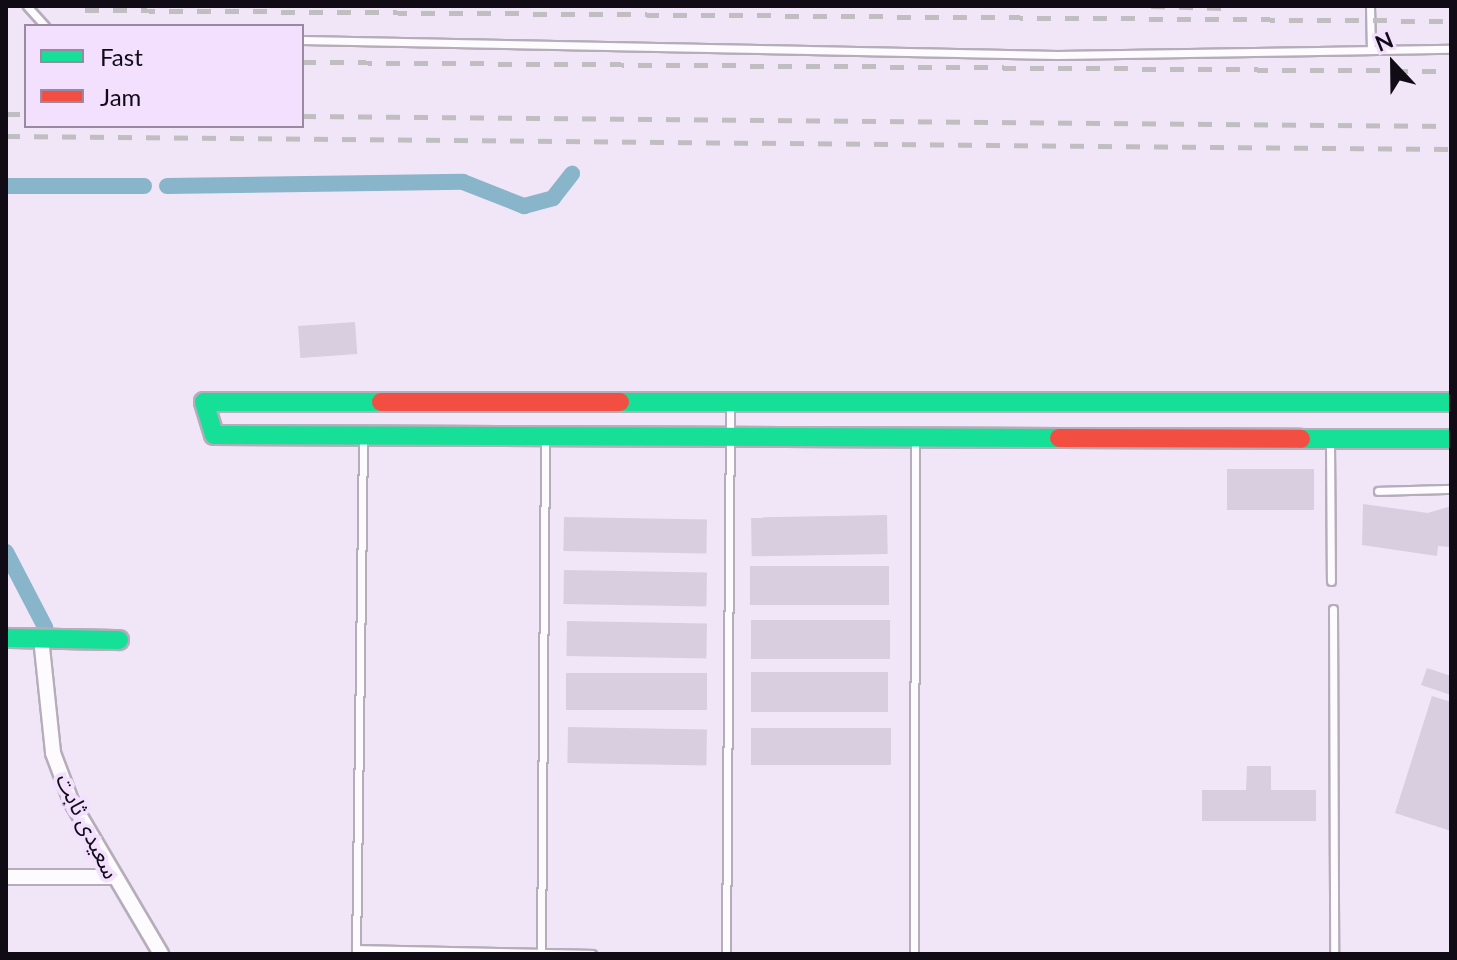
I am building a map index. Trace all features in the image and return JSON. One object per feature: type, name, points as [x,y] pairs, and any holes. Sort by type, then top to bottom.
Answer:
[{"type":"street","points":[[1451,402],[204,402],[214,435],[1451,439]]},
{"type":"street","points":[[362,402],[363,436]]},
{"type":"street","points":[[541,402],[545,436]]},
{"type":"street","points":[[914,402],[915,437]]},
{"type":"street","points":[[1338,439],[1346,402]]},
{"type":"street","points":[[6,638],[119,640]]},
{"type":"street","name":"سعیدی ثابت","points":[[41,638],[53,753],[111,877],[161,954]]},
{"type":"street","points":[[6,877],[111,877]]},
{"type":"lane","points":[[27,6],[43,24]]},
{"type":"lane","points":[[1370,6],[1371,50]]},
{"type":"lane","points":[[304,40],[1057,55],[1451,49]]},
{"type":"lane","points":[[726,954],[732,437],[729,402]]},
{"type":"lane","points":[[363,436],[356,952],[592,954]]},
{"type":"lane","points":[[541,954],[545,436]]},
{"type":"lane","points":[[914,954],[915,437]]},
{"type":"lane","points":[[1331,581],[1338,439]]},
{"type":"lane","points":[[1378,491],[1451,489]]},
{"type":"lane","points":[[1333,609],[1334,954]]},
{"type":"building","points":[[355,322],[357,354],[300,358],[298,326]]},
{"type":"building","points":[[1227,469],[1314,469],[1314,510],[1227,510]]},
{"type":"building","points":[[1363,504],[1428,513],[1451,506],[1451,547],[1438,546],[1437,556],[1362,545]]},
{"type":"building","points":[[887,515],[888,554],[752,556],[751,517]]},
{"type":"building","points":[[564,517],[707,519],[706,553],[563,551]]},
{"type":"building","points":[[750,566],[889,566],[889,605],[750,605]]},
{"type":"building","points":[[564,570],[707,572],[706,606],[563,604]]},
{"type":"building","points":[[751,620],[890,620],[890,659],[751,659]]},
{"type":"building","points":[[567,621],[707,623],[706,658],[566,656]]},
{"type":"building","points":[[1427,668],[1451,676],[1451,695],[1421,685]]},
{"type":"building","points":[[751,672],[888,672],[888,712],[751,712]]},
{"type":"building","points":[[566,673],[707,673],[707,710],[566,710]]},
{"type":"building","points":[[1432,696],[1451,702],[1451,831],[1395,813]]},
{"type":"building","points":[[568,727],[707,729],[706,765],[567,763]]},
{"type":"building","points":[[751,728],[891,728],[891,765],[751,765]]},
{"type":"building","points":[[1247,766],[1271,766],[1271,790],[1316,790],[1316,821],[1202,821],[1202,790],[1246,790]]},
{"type":"waterway","points":[[167,186],[463,182],[524,206],[553,198],[572,174]]},
{"type":"waterway","points":[[6,186],[144,186]]},
{"type":"waterway","points":[[6,552],[45,627]]},
{"type":"railway","points":[[1151,6],[1223,8]]},
{"type":"railway","points":[[85,10],[1451,21]]},
{"type":"railway","points":[[304,62],[1451,71]]},
{"type":"railway","points":[[6,114],[24,114]]},
{"type":"railway","points":[[304,116],[1451,126]]},
{"type":"railway","points":[[6,136],[1451,149]]},
{"type":"traffic: fast","points":[[381,402],[204,402],[214,435],[1059,438]]},
{"type":"traffic: fast","points":[[620,402],[1451,402]]},
{"type":"traffic: fast","points":[[1301,439],[1451,439]]},
{"type":"traffic: fast","points":[[6,638],[119,640]]},
{"type":"traffic: jam","points":[[381,402],[620,402]]},
{"type":"traffic: jam","points":[[1059,438],[1301,439]]}]
